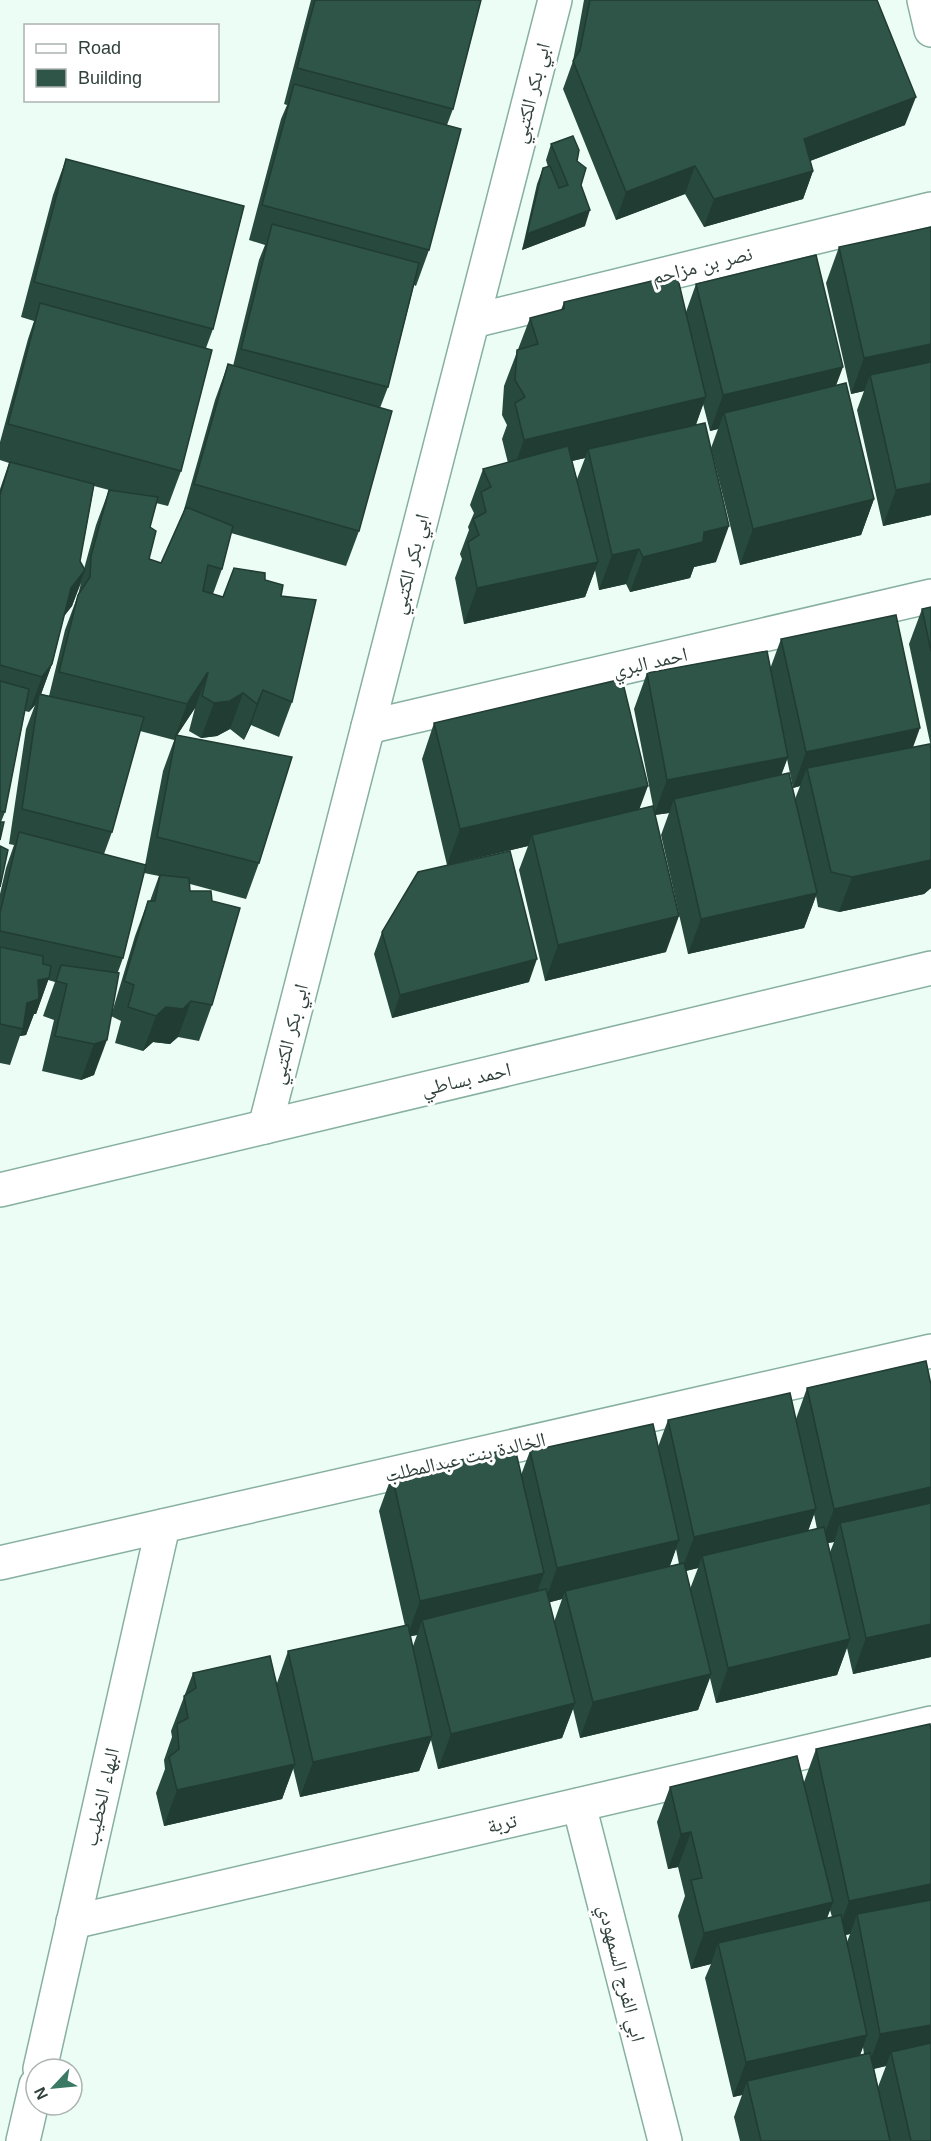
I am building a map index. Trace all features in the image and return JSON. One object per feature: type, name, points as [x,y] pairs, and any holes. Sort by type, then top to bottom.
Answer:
[{"type":"street","name":"ابي بكر الكتبي","points":[[265,1127],[555,0]]},
{"type":"street","points":[[924,0],[931,30]]},
{"type":"street","name":"نصر بن مزاحم","points":[[473,321],[931,210]]},
{"type":"street","name":"احمد البري","points":[[368,727],[931,596]]},
{"type":"street","name":"احمد بساطي","points":[[0,1190],[931,969]]},
{"type":"street","name":"الخالدة بنت عبدالمطلب","points":[[0,1563],[931,1351]]},
{"type":"street","name":"البهاء الخطيب","points":[[43,2057],[163,1526]]},
{"type":"street","name":"تربة","points":[[73,1922],[931,1723]]},
{"type":"street","name":"ابي الفرج السمهودي","points":[[579,1805],[665,2141]]},
{"type":"street","points":[[23,2141],[29,2117]]},
{"type":"building","points":[[315,0],[481,0],[453,109],[297,68]]},
{"type":"building","points":[[590,0],[877,0],[916,97],[804,139],[813,171],[714,199],[695,166],[626,192],[573,61],[580,50]]},
{"type":"building","points":[[294,84],[461,129],[429,250],[262,205]]},
{"type":"building","points":[[573,136],[579,150],[577,161],[586,168],[581,185],[590,210],[527,234],[543,168],[550,166],[559,188],[568,185],[551,144]]},
{"type":"building","points":[[66,159],[244,206],[213,329],[34,282]]},
{"type":"building","points":[[272,224],[419,263],[388,387],[241,349]]},
{"type":"building","points":[[931,227],[931,344],[864,358],[839,247]]},
{"type":"building","points":[[816,255],[843,367],[723,395],[696,284]]},
{"type":"building","points":[[677,275],[706,397],[524,440],[515,403],[525,397],[515,380],[517,350],[538,344],[530,318],[564,309],[564,302]]},
{"type":"building","points":[[40,303],[212,350],[181,471],[8,424]]},
{"type":"building","points":[[931,362],[931,483],[896,490],[870,375]]},
{"type":"building","points":[[228,364],[392,411],[359,531],[194,484]]},
{"type":"building","points":[[846,383],[874,499],[753,529],[724,413]]},
{"type":"building","points":[[705,423],[729,526],[704,532],[703,542],[643,557],[639,549],[612,555],[588,449]]},
{"type":"building","points":[[568,446],[598,562],[477,588],[468,542],[479,535],[473,519],[486,512],[481,492],[491,487],[483,469]]},
{"type":"building","points":[[10,462],[94,484],[80,561],[85,570],[71,588],[52,664],[42,677],[0,665],[0,495]]},
{"type":"building","points":[[109,490],[158,497],[150,527],[156,531],[149,559],[161,563],[186,507],[233,526],[222,569],[208,565],[203,591],[223,597],[234,568],[265,573],[265,580],[283,585],[281,596],[316,600],[292,702],[263,690],[257,704],[243,693],[230,701],[214,703],[202,696],[208,672],[187,704],[59,672],[78,595],[90,577],[91,556]]},
{"type":"building","points":[[931,607],[931,651],[922,609]]},
{"type":"building","points":[[896,615],[920,728],[806,752],[781,639]]},
{"type":"building","points":[[767,651],[788,757],[667,780],[647,673]]},
{"type":"building","points":[[622,679],[648,786],[460,829],[434,723]]},
{"type":"building","points":[[0,681],[29,689],[5,812],[0,811]]},
{"type":"building","points":[[39,694],[144,717],[112,832],[22,809]]},
{"type":"building","points":[[176,735],[292,757],[259,863],[157,837]]},
{"type":"building","points":[[930,744],[931,860],[852,877],[831,872],[807,768]]},
{"type":"building","points":[[789,773],[817,893],[701,919],[674,799]]},
{"type":"building","points":[[653,806],[679,916],[558,945],[532,835]]},
{"type":"building","points":[[0,822],[4,822],[0,840]]},
{"type":"building","points":[[19,832],[146,865],[123,958],[0,931],[0,913]]},
{"type":"building","points":[[0,846],[8,850],[0,887]]},
{"type":"building","points":[[510,851],[537,959],[400,995],[382,932],[418,872]]},
{"type":"building","points":[[160,875],[189,878],[190,891],[211,891],[212,901],[240,908],[212,1005],[191,1001],[183,1009],[166,1007],[156,1016],[128,1007],[134,985],[124,981],[148,901],[155,901]]},
{"type":"building","points":[[0,947],[43,956],[43,964],[51,966],[49,978],[38,980],[39,999],[27,1003],[23,1029],[0,1024]]},
{"type":"building","points":[[61,965],[119,973],[107,1040],[94,1044],[55,1036],[67,984],[56,981]]},
{"type":"building","points":[[926,1361],[931,1385],[931,1487],[834,1509],[807,1388]]},
{"type":"building","points":[[790,1393],[816,1509],[694,1537],[668,1420]]},
{"type":"building","points":[[653,1424],[679,1540],[557,1568],[530,1451]]},
{"type":"building","points":[[515,1448],[544,1573],[420,1601],[392,1475]]},
{"type":"building","points":[[931,1503],[931,1624],[866,1638],[840,1523]]},
{"type":"building","points":[[824,1527],[850,1639],[728,1668],[702,1556]]},
{"type":"building","points":[[684,1563],[711,1674],[593,1702],[565,1591]]},
{"type":"building","points":[[546,1589],[575,1703],[451,1734],[422,1620]]},
{"type":"building","points":[[408,1625],[432,1736],[313,1762],[288,1651]]},
{"type":"building","points":[[270,1656],[295,1764],[177,1790],[169,1757],[179,1749],[177,1724],[188,1718],[184,1696],[196,1688],[193,1673]]},
{"type":"building","points":[[930,1724],[931,1884],[849,1901],[816,1749]]},
{"type":"building","points":[[797,1756],[833,1902],[704,1933],[691,1880],[702,1878],[691,1832],[681,1834],[670,1787]]},
{"type":"building","points":[[931,1900],[931,2025],[880,2034],[857,1914]]},
{"type":"building","points":[[841,1915],[867,2035],[746,2062],[718,1943]]},
{"type":"building","points":[[931,2043],[931,2141],[911,2141],[891,2052]]},
{"type":"building","points":[[870,2053],[890,2141],[761,2141],[747,2081]]}]
